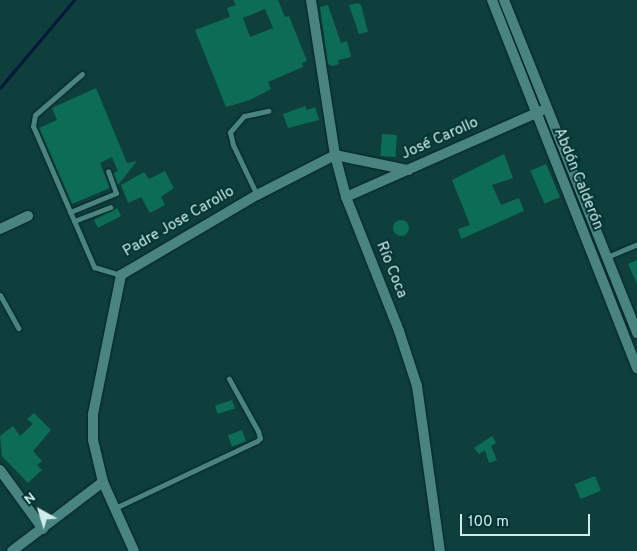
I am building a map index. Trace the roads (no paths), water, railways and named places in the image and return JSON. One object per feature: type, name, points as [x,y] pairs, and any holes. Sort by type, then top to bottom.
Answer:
[{"type":"street","name":"Río Coca","points":[[311,0],[335,155],[346,197],[400,331],[417,386],[440,551]]},
{"type":"street","name":"Abdón Calderón","points":[[492,0],[637,368]]},
{"type":"street","name":"Abdón Calderón","points":[[504,0],[637,333]]},
{"type":"street","name":"José Carollo","points":[[346,197],[546,108]]},
{"type":"street","points":[[335,155],[408,170]]},
{"type":"street","name":"Padre Jose Carollo","points":[[134,551],[103,482],[93,440],[93,414],[121,275],[257,195],[335,155]]},
{"type":"street","points":[[0,229],[28,216]]},
{"type":"street","points":[[0,470],[43,530]]},
{"type":"street","points":[[12,551],[43,530],[103,482]]},
{"type":"lane","points":[[82,74],[32,120],[70,212],[97,270],[121,275]]},
{"type":"lane","points":[[257,195],[233,145],[230,132],[244,116],[268,111]]},
{"type":"lane","points":[[70,212],[116,193],[108,171]]},
{"type":"lane","points":[[74,221],[110,206]]},
{"type":"lane","points":[[607,257],[637,244]]},
{"type":"lane","points":[[0,296],[18,328]]},
{"type":"lane","points":[[115,508],[260,438],[229,379]]},
{"type":"waterway","points":[[0,88],[74,0]]}]
